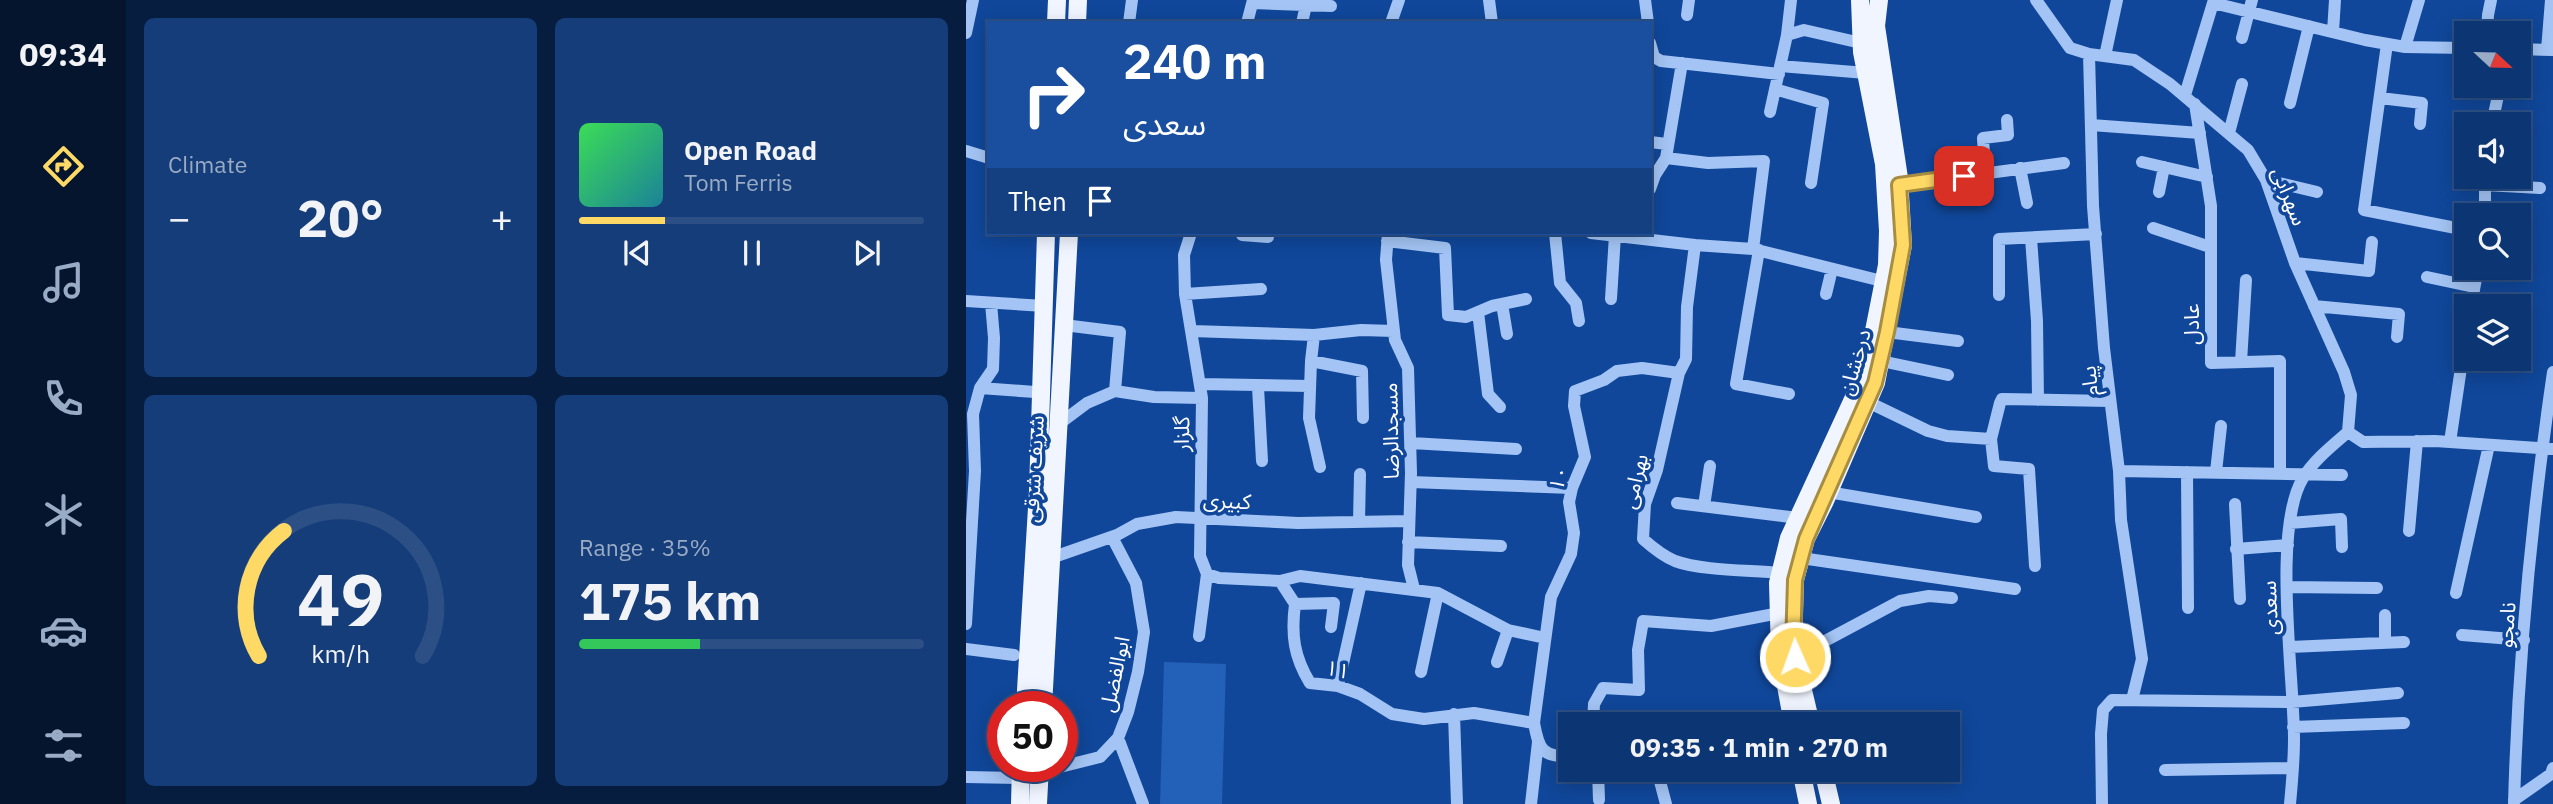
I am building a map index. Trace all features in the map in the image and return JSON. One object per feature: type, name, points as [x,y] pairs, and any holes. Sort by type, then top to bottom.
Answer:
[{"type":"main road","name":"درخشان","points":[[1798,712],[1780,653],[1786,612],[1806,539],[1868,402],[1887,332],[1890,283],[1884,164],[1861,43],[1860,0]]},
{"type":"main road","name":"درخشان","points":[[1800,712],[1795,657],[1779,583],[1781,573],[1789,538],[1855,395],[1903,245],[1899,185],[1876,26],[1879,0]]},
{"type":"main road","points":[[1056,13],[1077,13]]},
{"type":"main road","name":"شریف شرقی","points":[[1026,691],[1038,491],[1046,235]]},
{"type":"main road","name":"شریف شرقی","points":[[1039,691],[1029,656],[1051,558],[1069,235]]},
{"type":"main road","points":[[1020,804],[1021,782]]},
{"type":"main road","points":[[1038,804],[1039,782]]},
{"type":"main road","points":[[1803,782],[1808,804]]},
{"type":"main road","points":[[1826,782],[1831,804]]},
{"type":"street","points":[[966,33],[973,0]]},
{"type":"street","points":[[1129,21],[1132,0]]},
{"type":"street","points":[[1392,21],[1399,0]]},
{"type":"street","points":[[1489,0],[1492,21]]},
{"type":"street","points":[[1645,0],[1648,21]]},
{"type":"street","points":[[1687,15],[1689,0]]},
{"type":"street","points":[[1770,112],[1787,35],[1791,0]]},
{"type":"street","name":"سهرابی","points":[[2036,0],[2051,25],[2070,48],[2089,54],[2134,60],[2190,100],[2248,150],[2266,180],[2295,262],[2344,372],[2351,395],[2348,432]]},
{"type":"street","points":[[2105,56],[2117,0]]},
{"type":"street","points":[[2333,32],[2335,0]]},
{"type":"street","points":[[2405,47],[2418,0]]},
{"type":"street","points":[[2488,21],[2491,0]]},
{"type":"street","points":[[2531,49],[2550,50],[2551,0]]},
{"type":"street","points":[[1248,21],[1253,1],[1331,6]]},
{"type":"street","points":[[2190,100],[2214,3],[2250,6],[2309,26],[2387,44],[2454,48]]},
{"type":"street","points":[[1302,21],[1306,5]]},
{"type":"street","points":[[2242,38],[2250,6]]},
{"type":"street","points":[[2290,103],[2309,26]]},
{"type":"street","points":[[1787,35],[1804,30],[1861,43]]},
{"type":"street","points":[[2387,44],[2364,210],[2454,228]]},
{"type":"street","points":[[1652,50],[1654,57],[1661,61],[1866,73]]},
{"type":"street","name":"پیام","points":[[2089,54],[2096,234],[2110,401],[2119,471],[2121,520],[2142,659],[2132,700]]},
{"type":"street","points":[[1652,183],[1666,158],[1682,63]]},
{"type":"street","points":[[2229,133],[2242,84]]},
{"type":"street","points":[[1775,89],[1823,103],[1811,183]]},
{"type":"street","points":[[2380,98],[2422,103],[2420,124]]},
{"type":"street","name":"عادل","points":[[2190,100],[2200,133],[2211,206],[2211,363],[2280,362],[2280,474]]},
{"type":"street","points":[[1985,173],[1983,138],[2008,135],[2007,120]]},
{"type":"street","points":[[2091,125],[2200,133]]},
{"type":"street","points":[[1652,142],[1667,144]]},
{"type":"street","points":[[966,152],[987,157]]},
{"type":"street","points":[[1666,158],[1709,163],[1764,161],[1756,249],[1736,384],[1789,394]]},
{"type":"street","points":[[2142,162],[2207,177]]},
{"type":"street","points":[[1899,185],[2064,163]]},
{"type":"street","points":[[2020,167],[2027,203]]},
{"type":"street","points":[[2159,192],[2164,167]]},
{"type":"street","points":[[2266,180],[2317,192]]},
{"type":"street","points":[[2531,187],[2540,188]]},
{"type":"street","points":[[2153,228],[2210,247]]},
{"type":"street","points":[[1999,295],[1999,239],[2096,234]]},
{"type":"street","name":"گلزار","points":[[1190,235],[1184,255],[1185,294],[1202,398],[1200,556],[1207,574],[1199,636]]},
{"type":"street","points":[[1242,235],[1268,237]]},
{"type":"street","points":[[1555,235],[1560,283],[1576,303],[1579,321]]},
{"type":"street","points":[[1611,299],[1615,235],[1648,236],[1695,245],[1756,249],[1890,283]]},
{"type":"street","points":[[1387,237],[1445,248],[1448,315],[1466,317],[1502,304],[1526,299]]},
{"type":"street","name":"مسجدالرضا","points":[[1387,237],[1386,260],[1395,341],[1408,368],[1411,443],[1408,565],[1414,589]]},
{"type":"street","points":[[2031,238],[2037,321],[2038,400]]},
{"type":"street","points":[[2295,262],[2369,271],[2372,242]]},
{"type":"street","points":[[1679,373],[1686,359],[1687,307],[1695,245]]},
{"type":"street","points":[[1826,294],[1832,269]]},
{"type":"street","points":[[2427,277],[2474,287]]},
{"type":"street","points":[[2241,362],[2246,280]]},
{"type":"street","points":[[2473,294],[2475,280]]},
{"type":"street","points":[[1185,294],[1261,289]]},
{"type":"street","points":[[966,301],[1044,306]]},
{"type":"street","points":[[966,624],[970,504],[975,471],[973,414],[979,388],[993,369],[995,338],[991,303]]},
{"type":"street","points":[[1502,304],[1507,334]]},
{"type":"street","points":[[2314,306],[2399,314],[2397,337]]},
{"type":"street","points":[[1478,312],[1488,394],[1500,407]]},
{"type":"street","points":[[1065,325],[1120,332],[1115,391]]},
{"type":"street","points":[[1192,331],[1314,335],[1361,330],[1394,331]]},
{"type":"street","points":[[1887,332],[1958,341]]},
{"type":"street","points":[[1314,335],[1309,418],[1320,467]]},
{"type":"street","points":[[1311,361],[1362,371],[1363,418]]},
{"type":"street","points":[[1881,361],[1948,375]]},
{"type":"street","name":"۱۰","points":[[1531,804],[1538,742],[1534,723],[1551,597],[1571,554],[1574,533],[1569,502],[1585,457],[1574,406],[1575,391],[1604,380],[1617,371],[1642,368],[1679,373]]},
{"type":"street","points":[[2450,442],[2461,371]]},
{"type":"street","name":"نامجو","points":[[2514,802],[2524,640],[2547,449],[2553,372]]},
{"type":"street","name":"بهرامی","points":[[1679,373],[1663,444],[1645,504],[1643,539],[1655,550],[1676,561],[1707,567],[1781,573]]},
{"type":"street","points":[[1200,384],[1309,386]]},
{"type":"street","points":[[1258,387],[1262,461]]},
{"type":"street","points":[[979,388],[1035,392]]},
{"type":"street","points":[[1059,424],[1087,403],[1115,391],[1154,397],[1202,398]]},
{"type":"street","points":[[2035,566],[2029,469],[1994,466],[1991,439],[2002,399],[2110,401]]},
{"type":"street","points":[[1868,402],[1928,431],[1947,436],[1991,439]]},
{"type":"street","points":[[2216,472],[2221,426]]},
{"type":"street","points":[[2348,432],[2363,442],[2450,442],[2547,449]]},
{"type":"street","name":"سعدی","points":[[2290,804],[2293,727],[2287,587],[2291,508],[2306,474],[2348,432]]},
{"type":"street","points":[[2409,531],[2417,441]]},
{"type":"street","points":[[1411,443],[1516,449]]},
{"type":"street","points":[[2456,593],[2488,445]]},
{"type":"street","points":[[1704,506],[1710,466]]},
{"type":"street","points":[[2119,471],[2342,475]]},
{"type":"street","points":[[2187,472],[2188,608]]},
{"type":"street","points":[[1359,522],[1360,474]]},
{"type":"street","points":[[1411,482],[1572,488]]},
{"type":"street","points":[[1828,492],[1976,517]]},
{"type":"street","points":[[1677,503],[1798,518]]},
{"type":"street","points":[[2235,504],[2240,599]]},
{"type":"street","name":"کبیری","points":[[1051,558],[1112,537],[1137,524],[1176,517],[1298,523],[1409,522]]},
{"type":"street","points":[[2290,523],[2341,520],[2342,547]]},
{"type":"street","name":"ابوالفضل","points":[[1078,761],[1100,757],[1118,738],[1138,673],[1144,632],[1136,583],[1112,537]]},
{"type":"street","points":[[1409,542],[1502,546]]},
{"type":"street","points":[[2236,549],[2288,545]]},
{"type":"street","points":[[1801,558],[2015,589]]},
{"type":"street","points":[[1207,574],[1219,578],[1280,581],[1300,576],[1438,593],[1508,630],[1545,638]]},
{"type":"street","points":[[1280,581],[1295,604],[1334,603],[1331,627]]},
{"type":"street","points":[[1338,686],[1361,583]]},
{"type":"street","points":[[2287,587],[2377,587]]},
{"type":"street","points":[[1421,672],[1438,593]]},
{"type":"street","points":[[1795,657],[1900,601],[1929,596],[1952,597]]},
{"type":"street","name":"۱۱","points":[[1295,604],[1293,646],[1310,683],[1338,686],[1360,694],[1392,714],[1424,719],[1474,713],[1534,723]]},
{"type":"street","points":[[1593,712],[1594,704],[1603,688],[1639,690],[1638,650],[1643,621],[1711,626],[1786,612]]},
{"type":"street","points":[[2385,615],[2385,643]]},
{"type":"street","points":[[1497,662],[1508,630]]},
{"type":"street","points":[[2462,635],[2524,640]]},
{"type":"street","points":[[2290,646],[2404,642]]},
{"type":"street","points":[[966,649],[1029,656]]},
{"type":"street","points":[[2102,804],[2103,710],[2112,700],[2292,702],[2398,693]]},
{"type":"street","points":[[1454,714],[1457,804]]},
{"type":"street","points":[[2293,727],[2404,723]]},
{"type":"street","points":[[1118,738],[1143,804]]},
{"type":"street","points":[[1538,742],[1545,753],[1558,757]]},
{"type":"street","points":[[2165,770],[2292,768]]},
{"type":"street","points":[[2514,802],[2550,774],[2553,768]]},
{"type":"street","points":[[966,777],[987,775]]},
{"type":"street","points":[[1598,782],[1599,800]]},
{"type":"street","points":[[1660,782],[1666,804]]},
{"type":"shaded area","points":[[1164,662],[1226,664],[1222,804],[1160,804]]},
{"type":"route","points":[[1795,657],[1795,580],[1806,539],[1859,424],[1875,383],[1887,332],[1903,245],[1899,185],[1964,176]]}]
